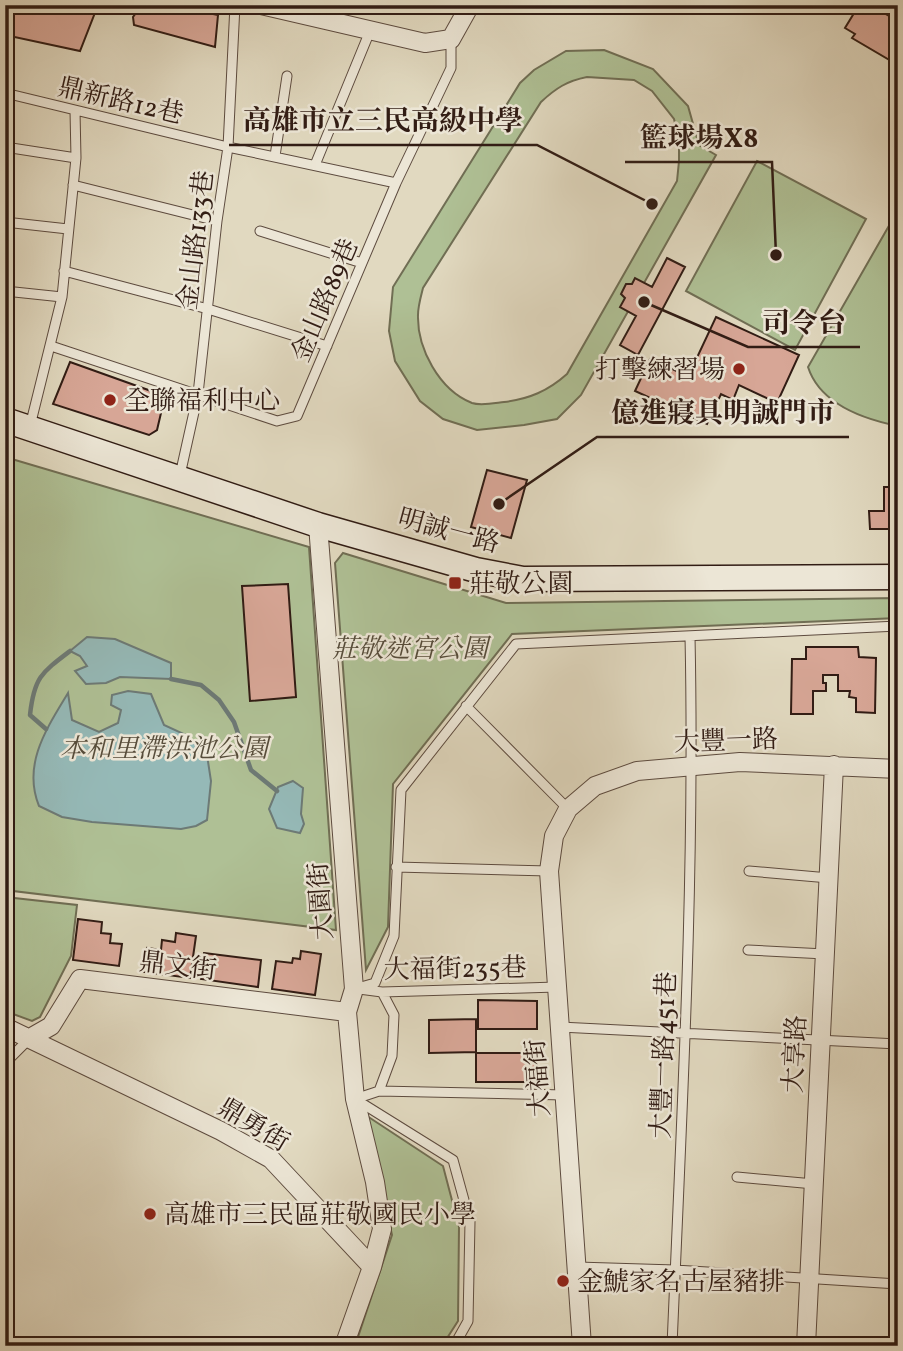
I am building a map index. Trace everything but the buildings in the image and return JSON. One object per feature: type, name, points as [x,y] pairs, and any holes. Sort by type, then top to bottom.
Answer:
[{"type":"street","points":[[261,5],[425,43],[452,39],[470,5]]},
{"type":"street","name":"明誠一路","points":[[5,420],[318,525],[476,570],[523,579],[898,578]]},
{"type":"street","name":"大園街","points":[[318,525],[354,989],[347,1013],[355,1099],[383,1229],[372,1267]]},
{"type":"street","name":"大豐一路","points":[[568,809],[595,786],[637,771],[740,762],[898,769]]},
{"type":"street","name":"大享路","points":[[806,1346],[834,765]]},
{"type":"street","name":"大福街","points":[[568,809],[554,836],[549,871],[582,1346]]},
{"type":"street","name":"鼎文街","points":[[30,1038],[51,1026],[80,979],[347,1013]]},
{"type":"street","name":"鼎勇街","points":[[5,1027],[221,1131],[271,1159],[372,1267]]},
{"type":"street","points":[[344,1346],[372,1267]]},
{"type":"lane","name":"金山路133巷","points":[[179,478],[198,394],[216,221],[228,147],[235,5]]},
{"type":"lane","points":[[314,165],[370,31]]},
{"type":"lane","name":"金山路89巷","points":[[51,346],[277,421],[297,416],[396,183],[451,68],[452,39]]},
{"type":"lane","points":[[275,156],[287,76]]},
{"type":"lane","name":"鼎新路12巷","points":[[5,93],[228,147],[396,183]]},
{"type":"lane","points":[[30,428],[62,297],[76,158],[75,111]]},
{"type":"lane","points":[[5,147],[76,158]]},
{"type":"lane","points":[[73,185],[216,221]]},
{"type":"lane","points":[[5,222],[68,229]]},
{"type":"lane","points":[[260,231],[362,263]]},
{"type":"lane","points":[[64,271],[208,309],[327,346]]},
{"type":"lane","points":[[5,291],[62,297]]},
{"type":"lane","points":[[354,989],[375,983],[394,936],[401,790],[516,644],[898,626]]},
{"type":"lane","name":"大豐一路451巷","points":[[672,1346],[686,1032],[693,766],[690,636]]},
{"type":"lane","points":[[466,706],[568,809]]},
{"type":"lane","points":[[396,867],[549,871]]},
{"type":"lane","points":[[749,871],[829,878]]},
{"type":"lane","points":[[748,950],[825,954]]},
{"type":"lane","name":"大福街235巷","points":[[354,989],[382,992],[557,987]]},
{"type":"lane","points":[[379,1091],[393,1056],[394,1015],[382,992]]},
{"type":"lane","points":[[560,1027],[821,1038],[898,1044]]},
{"type":"lane","points":[[5,1063],[30,1038]]},
{"type":"lane","points":[[355,1099],[379,1091],[565,1095]]},
{"type":"lane","points":[[355,1099],[453,1160],[470,1222],[468,1321],[454,1346]]},
{"type":"lane","points":[[737,1177],[814,1184]]},
{"type":"lane","points":[[577,1267],[675,1269],[898,1284]]},
{"type":"green space","points":[[604,50],[653,69],[688,106],[699,145],[716,155],[581,395],[557,419],[477,430],[443,419],[420,401],[395,361],[389,331],[393,287],[520,83],[534,70],[566,51]],"holes":[[[587,77],[634,80],[652,91],[674,119],[679,140],[677,181],[567,374],[545,390],[513,401],[480,404],[460,397],[440,378],[421,341],[418,315],[423,288],[541,102],[562,86]]]},
{"type":"green space","points":[[757,161],[866,219],[795,350],[686,291]]},
{"type":"green space","points":[[898,210],[898,426],[844,408],[822,391],[808,367]]},
{"type":"green space","name":"本和里滯洪池公園","points":[[5,457],[309,547],[336,930],[5,890]]},
{"type":"green space","name":"莊敬迷宮公園","points":[[343,553],[506,603],[898,598],[898,618],[512,634],[393,784],[388,927],[366,970],[335,563]]},
{"type":"green space","points":[[5,897],[77,905],[71,956],[40,1017],[32,1021],[5,1011]]},
{"type":"green space","points":[[364,1114],[443,1166],[459,1227],[458,1321],[442,1346],[355,1346],[392,1235]]},
{"type":"water","points":[[87,637],[115,639],[171,663],[171,679],[120,677],[106,683],[86,684],[75,671],[87,666],[80,656],[70,651]]},
{"type":"water","points":[[128,691],[151,694],[164,725],[186,735],[207,755],[211,781],[207,820],[181,829],[92,822],[62,817],[39,806],[33,776],[35,761],[45,733],[68,693],[72,720],[99,732],[118,723],[121,710],[111,705],[112,695]]},
{"type":"water","points":[[293,781],[303,788],[301,814],[304,824],[300,833],[277,828],[269,809],[278,787]]},
{"type":"waterway","points":[[46,729],[30,715],[34,692],[46,671],[70,651]]},
{"type":"waterway","points":[[171,679],[201,685],[219,700],[234,722],[251,770],[277,791]]},
{"type":"place","name":"高雄市立三民高級中學","points":[[652,204]]},
{"type":"place","name":"籃球場X8","points":[[776,255]]},
{"type":"place","name":"司令台","points":[[644,302]]},
{"type":"place","name":"打擊練習場","points":[[739,369]]},
{"type":"place","name":"全聯福利中心","points":[[110,400]]},
{"type":"place","name":"億進寢具明誠門市","points":[[499,504]]},
{"type":"place","name":"莊敬公園","points":[[455,583]]},
{"type":"place","name":"高雄市三民區莊敬國民小學","points":[[150,1214]]},
{"type":"place","name":"金鯱家名古屋豬排","points":[[563,1281]]}]
